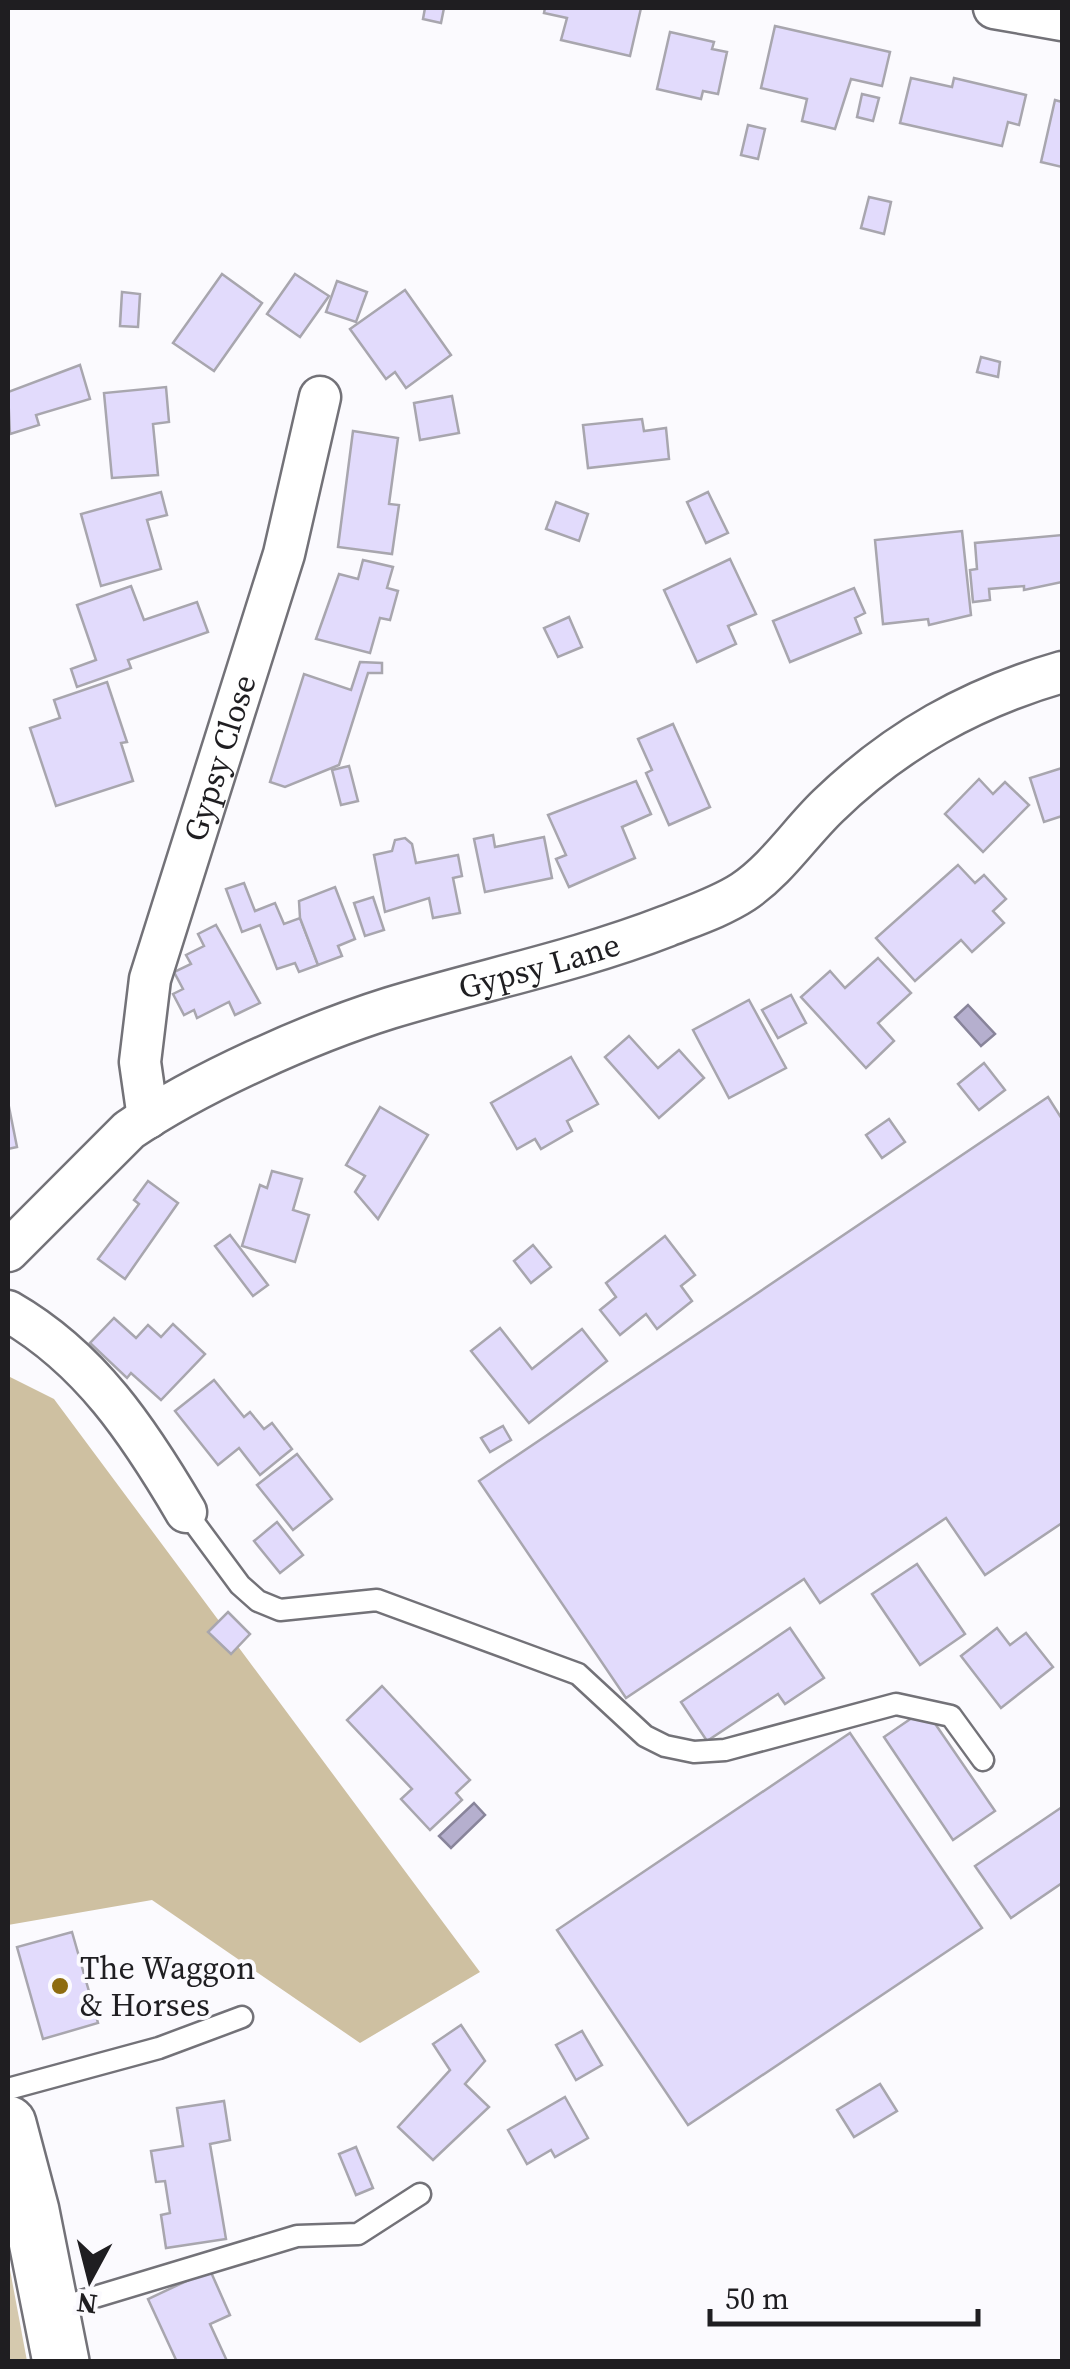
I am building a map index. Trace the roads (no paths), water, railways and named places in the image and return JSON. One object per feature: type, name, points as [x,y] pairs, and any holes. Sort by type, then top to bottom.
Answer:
[{"type":"main road","points":[[8,2124],[57,2336]]},
{"type":"street","points":[[994,8],[1062,20]]},
{"type":"street","name":"Gypsy Close","points":[[148,1118],[140,1062],[150,979],[284,554],[320,397]]},
{"type":"street","name":"Gypsy Lane","points":[[8,1251],[148,1118],[267,1058],[387,1009],[629,941],[704,912],[742,893],[772,868],[814,820],[894,747],[984,698],[1062,672]]},
{"type":"street","points":[[8,1311],[44,1332],[103,1387],[146,1445],[186,1512]]},
{"type":"lane","points":[[186,1512],[240,1585],[258,1601],[280,1610],[376,1600],[578,1674],[635,1727],[665,1746],[694,1752],[725,1750],[896,1704],[950,1716],[983,1760]]},
{"type":"lane","points":[[8,2090],[160,2048],[242,2017]]},
{"type":"lane","points":[[57,2336],[296,2236],[358,2234],[420,2194]]},
{"type":"place","name":"The Waggon & Horses","points":[[60,1986]]}]
